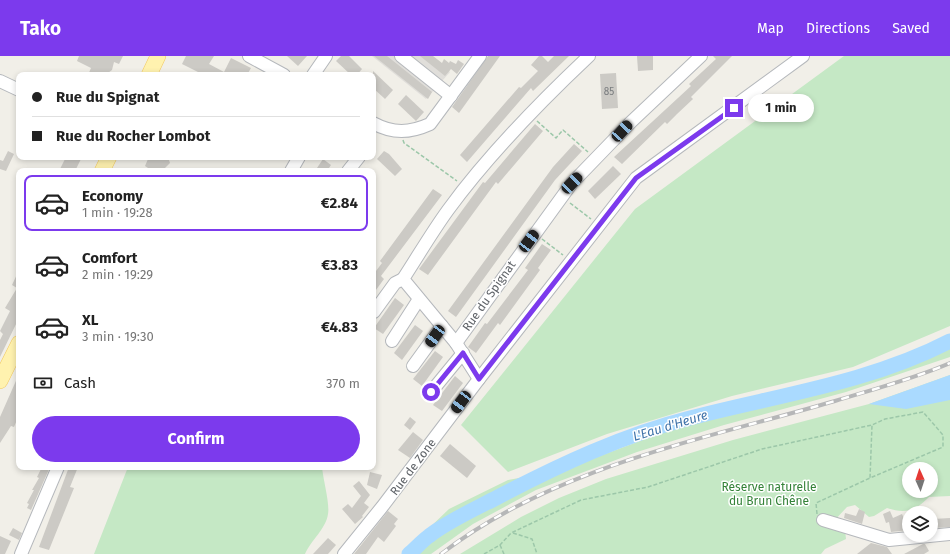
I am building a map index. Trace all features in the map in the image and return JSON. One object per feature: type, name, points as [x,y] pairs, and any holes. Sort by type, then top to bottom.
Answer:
[{"type":"main road","points":[[150,72],[158,56]]},
{"type":"main road","points":[[0,381],[16,349]]},
{"type":"street","points":[[249,56],[278,72]]},
{"type":"street","points":[[315,72],[326,56]]},
{"type":"street","points":[[401,56],[451,96]]},
{"type":"street","points":[[376,128],[401,132],[419,129],[430,124],[480,56]]},
{"type":"street","points":[[376,309],[395,283],[403,279],[448,210],[466,188],[530,114],[589,56]]},
{"type":"street","name":"Rue du Spignat","points":[[431,392],[535,233],[562,197],[595,159],[631,122],[701,56]]},
{"type":"street","name":"Rue de Zone","points":[[344,554],[636,178],[803,56]]},
{"type":"street","points":[[0,81],[16,89]]},
{"type":"street","points":[[350,168],[357,160]]},
{"type":"street","name":"Rue du Spignat","points":[[403,279],[459,348],[479,379]]},
{"type":"street","points":[[392,341],[419,299]]},
{"type":"street","name":"Rue du Spignat","points":[[413,366],[442,326]]},
{"type":"street","points":[[21,554],[57,470]]},
{"type":"street","points":[[823,520],[889,540],[950,534]]},
{"type":"path","points":[[530,114],[556,138],[563,130],[595,159]]},
{"type":"path","points":[[401,132],[404,143],[466,188]]},
{"type":"path","points":[[562,197],[599,225]]},
{"type":"path","points":[[535,233],[570,262]]},
{"type":"path","points":[[484,554],[500,545],[512,533],[581,500],[648,487],[762,449],[872,425],[885,419],[923,412],[943,435],[943,447],[816,503],[817,515],[823,520]]},
{"type":"path","points":[[870,478],[872,425]]},
{"type":"path","points":[[512,533],[532,539],[537,554]]},
{"type":"path","points":[[500,545],[504,554]]},
{"type":"shaded area","points":[[372,56],[431,56],[450,72],[426,99]]},
{"type":"green space","points":[[844,56],[950,56],[950,326],[853,367],[732,396],[607,434],[508,472],[461,425],[635,209]]},
{"type":"green space","points":[[950,347],[950,357],[846,392],[724,425],[637,452],[536,490],[473,524],[431,554],[402,554],[449,509],[508,480],[562,470],[667,431],[859,382],[933,355]]},
{"type":"green space","name":"Réserve naturelle du Brun Chêne","points":[[950,375],[950,496],[938,497],[938,462],[902,462],[902,498],[928,498],[918,506],[902,506],[902,511],[887,508],[874,516],[869,517],[855,505],[847,507],[832,523],[845,530],[846,539],[825,549],[821,554],[460,554],[521,517],[559,498],[606,479],[733,440],[869,404]]},
{"type":"green space","points":[[127,470],[322,470],[328,504],[327,519],[305,554],[94,554]]},
{"type":"water","points":[[950,375],[950,400],[906,409],[869,404]]},
{"type":"building","points":[[79,56],[123,56],[119,64],[114,62],[112,70],[109,72],[89,72],[91,68],[77,61]]},
{"type":"building","points":[[186,56],[214,56],[209,64],[224,72],[198,72],[182,64]]},
{"type":"building","points":[[287,56],[307,56],[298,66]]},
{"type":"building","points":[[341,56],[349,56],[362,69],[360,72],[348,72],[336,61]]},
{"type":"building","points":[[374,56],[387,56],[432,92],[428,99]]},
{"type":"building","points":[[420,56],[433,56],[442,63],[444,59],[449,63],[450,61],[456,64],[458,60],[464,64],[457,74],[451,69],[445,76]]},
{"type":"building","points":[[488,56],[500,56],[459,113],[452,107]]},
{"type":"building","points":[[539,56],[542,56],[548,62],[554,56],[569,56],[533,91],[531,88],[467,162],[460,155],[519,87],[521,88],[538,71],[531,65]]},
{"type":"building","points":[[637,56],[653,56],[653,70],[638,71]]},
{"type":"building","points":[[713,56],[732,56],[691,97],[693,99],[667,124],[665,122],[622,164],[614,157],[691,86],[689,84],[716,59]]},
{"type":"building","points":[[231,58],[251,68],[249,72],[224,72]]},
{"type":"building","points":[[616,73],[618,108],[602,109],[600,74]]},
{"type":"building","points":[[376,74],[393,90],[385,99],[376,91]]},
{"type":"building","points":[[406,95],[424,112],[416,121],[398,104]]},
{"type":"building","points":[[535,124],[543,131],[498,184],[496,182],[428,275],[419,269],[483,182],[485,183]]},
{"type":"building","points":[[574,144],[582,151],[555,180],[456,317],[448,311],[553,167]]},
{"type":"building","points":[[8,151],[14,154],[6,171],[0,169],[0,160],[3,161]]},
{"type":"building","points":[[384,151],[389,154],[402,169],[395,176],[377,159]]},
{"type":"building","points":[[64,160],[80,160],[76,168],[60,168]]},
{"type":"building","points":[[148,160],[169,160],[170,163],[165,168],[148,168],[145,166]]},
{"type":"building","points":[[322,160],[331,165],[329,168],[317,168]]},
{"type":"building","points":[[613,166],[621,174],[595,199],[588,191]]},
{"type":"building","points":[[433,189],[442,195],[381,276],[384,279],[376,290],[376,271],[382,263],[380,261]]},
{"type":"building","points":[[542,244],[551,250],[538,268],[540,270],[500,325],[498,323],[476,353],[468,347],[485,323],[487,324],[528,270],[525,268]]},
{"type":"building","points":[[16,276],[16,287],[12,285]]},
{"type":"building","points":[[16,290],[16,324],[0,357],[0,340],[3,334],[0,331],[10,311],[5,308]]},
{"type":"building","points":[[395,298],[404,305],[383,334],[376,329],[376,325]]},
{"type":"building","points":[[415,325],[423,331],[402,360],[394,353]]},
{"type":"building","points":[[435,351],[443,357],[422,386],[413,379]]},
{"type":"building","points":[[455,376],[463,383],[442,411],[433,405]]},
{"type":"building","points":[[16,381],[16,422],[14,427],[11,426],[0,443],[0,417]]},
{"type":"building","points":[[410,417],[416,422],[410,430],[404,425]]},
{"type":"building","points":[[413,432],[423,440],[410,458],[398,450]]},
{"type":"building","points":[[450,444],[476,466],[467,478],[440,456]]},
{"type":"building","points":[[40,470],[49,470],[31,510],[27,508],[29,504],[27,503],[39,478],[37,477]]},
{"type":"building","points":[[68,470],[77,470],[70,487],[74,488],[49,550],[39,547]]},
{"type":"building","points":[[370,472],[382,475],[377,489],[367,485]]},
{"type":"building","points":[[359,481],[370,495],[364,503],[369,507],[362,516],[363,517],[355,524],[342,509],[348,504],[352,508],[361,496],[353,486]]},
{"type":"building","points":[[859,509],[865,512],[862,524],[844,518],[845,513],[856,516]]},
{"type":"building","points":[[388,511],[398,519],[394,524],[396,526],[384,542],[378,537],[366,554],[354,554]]},
{"type":"building","points":[[890,511],[893,518],[902,514],[902,531],[891,532],[889,522],[886,523],[883,514]]},
{"type":"building","points":[[950,518],[950,527],[938,528],[938,519]]},
{"type":"building","points":[[13,528],[22,533],[19,540],[9,535]]},
{"type":"building","points":[[0,536],[11,541],[5,554],[0,554]]},
{"type":"building","points":[[328,538],[336,545],[328,554],[313,554]]},
{"type":"building","points":[[871,543],[887,547],[892,554],[857,554]]},
{"type":"building","points":[[925,544],[929,551],[924,554],[904,554]]},
{"type":"waterway","name":"L'Eau d'Heure","points":[[409,554],[437,530],[463,515],[568,462],[616,442],[690,418],[823,387],[855,378],[888,368],[950,341]]},
{"type":"railway","points":[[441,554],[485,524],[531,499],[580,478],[681,444],[893,384],[950,363]]},
{"type":"route","points":[[431,392],[463,353],[479,379],[636,178],[734,108]]}]
